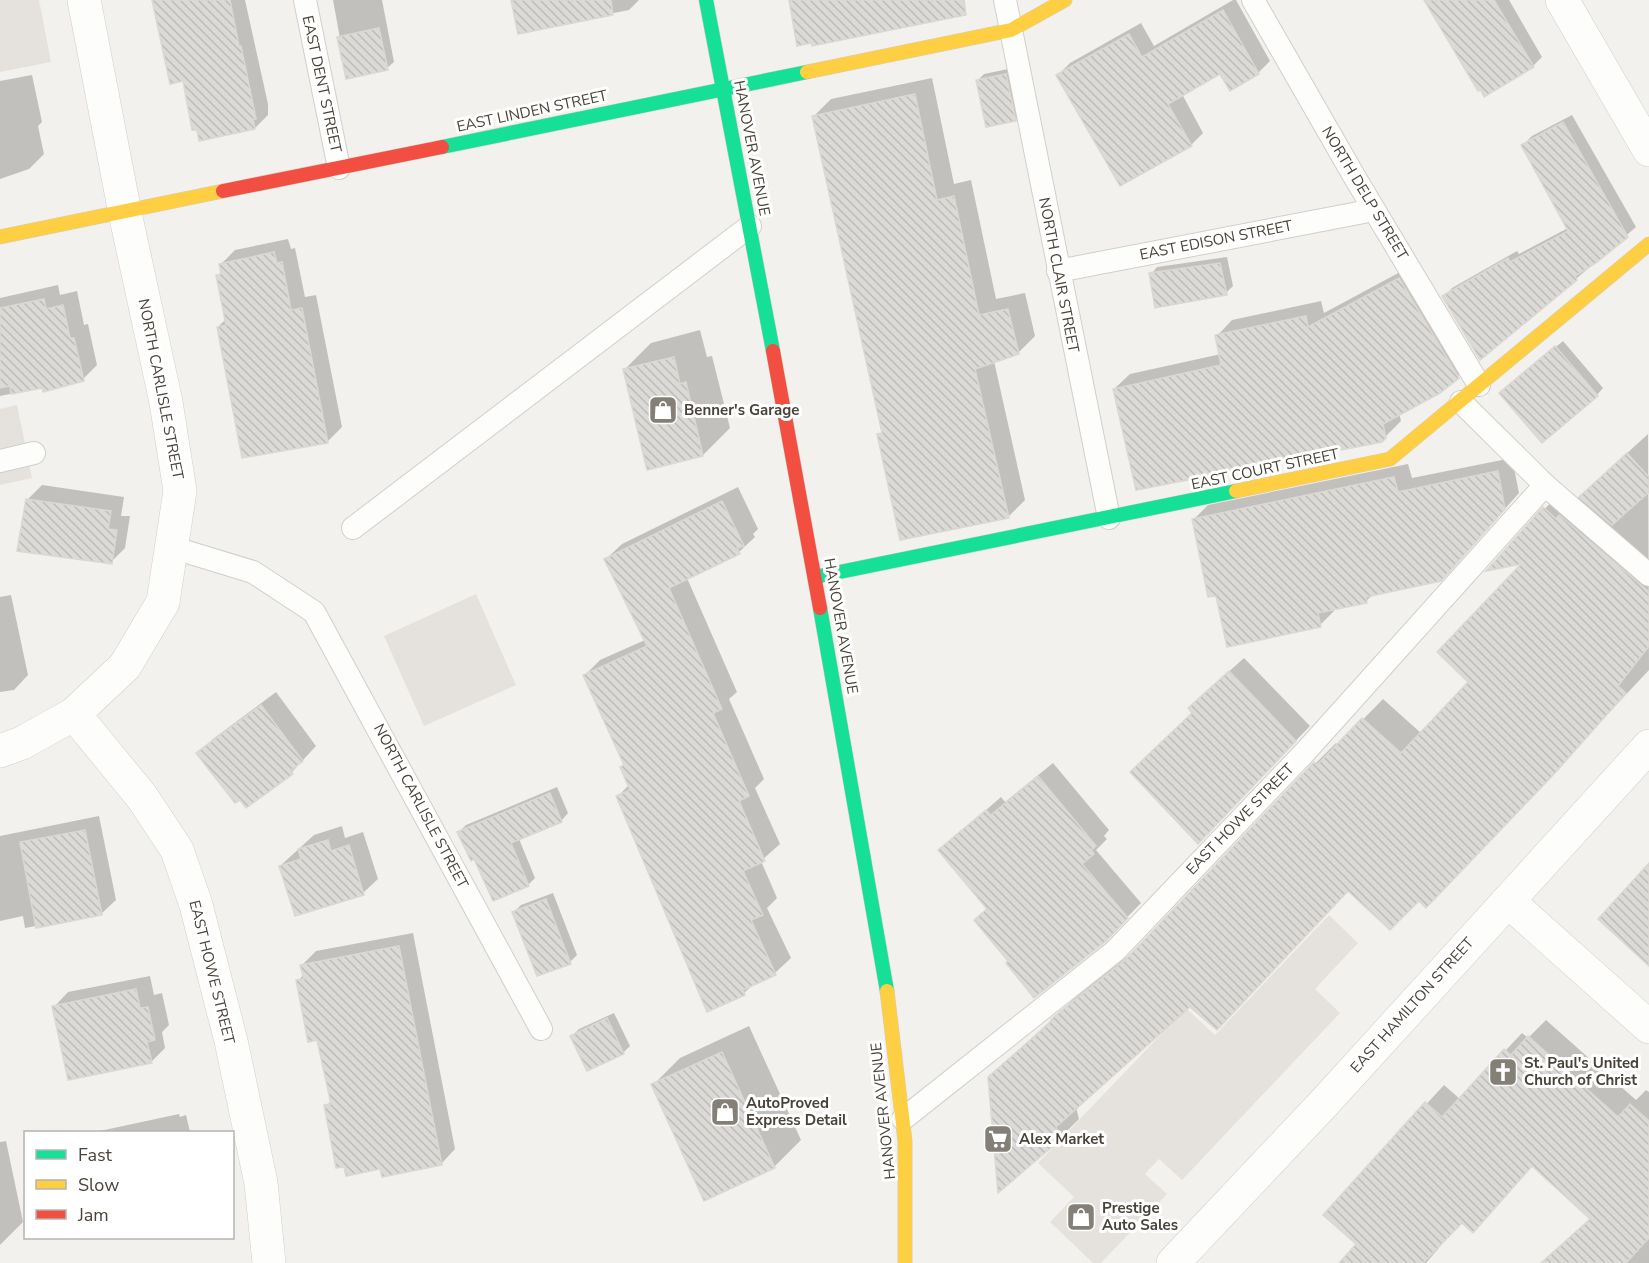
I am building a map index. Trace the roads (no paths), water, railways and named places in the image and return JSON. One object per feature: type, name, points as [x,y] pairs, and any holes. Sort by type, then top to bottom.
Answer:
[{"type":"street","name":"NORTH CARLISLE STREET","points":[[84,0],[125,213],[166,402],[180,490],[171,547]]},
{"type":"street","name":"HANOVER AVENUE","points":[[706,0],[815,577],[880,952],[903,1119],[907,1181],[905,1263]]},
{"type":"street","name":"EAST LINDEN STREET","points":[[0,237],[723,88],[825,70],[1011,30],[1065,0]]},
{"type":"street","points":[[1562,0],[1649,150]]},
{"type":"street","name":"EAST COURT STREET","points":[[815,577],[1390,459],[1649,244]]},
{"type":"street","points":[[0,751],[22,743],[74,714],[125,666],[163,602],[171,547]]},
{"type":"street","name":"EAST HOWE STREET","points":[[74,714],[142,797],[177,850],[196,905],[231,1041],[261,1183],[269,1263]]},
{"type":"street","name":"EAST HAMILTON STREET","points":[[1173,1263],[1649,746]]},
{"type":"street","points":[[1508,901],[1649,1027]]},
{"type":"lane","name":"EAST DENT STREET","points":[[304,0],[339,168]]},
{"type":"lane","name":"NORTH CLAIR STREET","points":[[1005,0],[1109,518]]},
{"type":"lane","name":"NORTH DELP STREET","points":[[1253,0],[1374,210],[1479,385]]},
{"type":"lane","name":"EAST EDISON STREET","points":[[1058,271],[1374,210]]},
{"type":"lane","points":[[354,528],[750,226]]},
{"type":"lane","points":[[1461,402],[1545,485],[1649,575]]},
{"type":"lane","points":[[0,461],[34,453]]},
{"type":"lane","name":"EAST HOWE STREET","points":[[903,1119],[1115,951],[1306,751],[1545,485]]},
{"type":"lane","name":"NORTH CARLISLE STREET","points":[[171,547],[253,572],[314,612],[541,1029]]},
{"type":"place","name":"Benner's Garage","points":[[663,410]]},
{"type":"place","name":"St. Paul's United Church of Christ","points":[[1503,1072]]},
{"type":"place","name":"AutoProved Express Detail","points":[[725,1112]]},
{"type":"place","name":"Alex Market","points":[[998,1139]]},
{"type":"place","name":"Prestige Auto Sales","points":[[1081,1217]]}]
